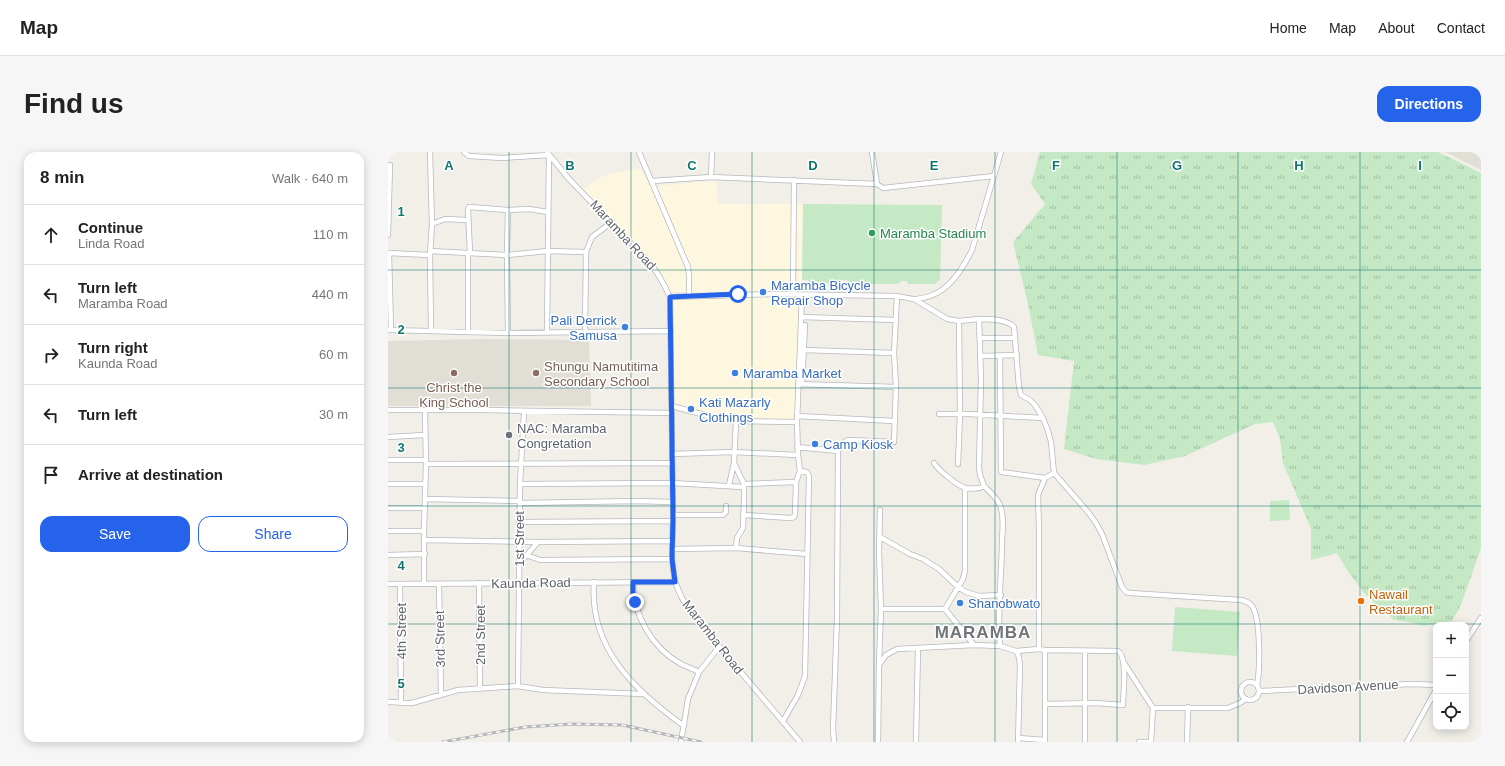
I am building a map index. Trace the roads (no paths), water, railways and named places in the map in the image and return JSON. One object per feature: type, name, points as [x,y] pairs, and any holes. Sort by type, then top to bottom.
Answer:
[{"type":"street","points":[[430,152],[432,224],[430,253],[431,331]]},
{"type":"street","points":[[464,152],[469,156],[502,158],[548,154],[547,332]]},
{"type":"street","points":[[639,152],[688,267],[689,296]]},
{"type":"street","points":[[711,176],[712,152]]},
{"type":"street","points":[[872,152],[877,184]]},
{"type":"street","points":[[670,297],[802,295],[897,296],[914,299],[932,296],[940,292],[965,265],[979,231],[1001,152]]},
{"type":"street","name":"Maramba Road","points":[[548,154],[569,179],[612,222],[657,271],[670,297],[673,518],[672,559],[675,582],[690,612],[800,742]]},
{"type":"street","points":[[388,235],[390,165]]},
{"type":"street","points":[[652,180],[711,176],[877,184],[883,188],[994,176]]},
{"type":"street","points":[[793,295],[794,180]]},
{"type":"street","points":[[468,331],[469,207],[508,210],[529,209],[548,212]]},
{"type":"street","points":[[508,210],[508,333]]},
{"type":"street","points":[[432,224],[445,219],[468,220]]},
{"type":"street","points":[[585,332],[586,252],[592,237],[612,222]]},
{"type":"street","points":[[586,252],[547,251],[507,255],[469,253],[389,253],[390,330],[508,333],[671,331]]},
{"type":"street","points":[[800,384],[802,295]]},
{"type":"street","points":[[834,742],[833,729],[837,618],[838,451],[841,444],[848,440],[894,442],[896,387],[894,353],[897,296]]},
{"type":"street","points":[[914,299],[942,317],[959,321],[993,320],[1010,324],[1014,327],[1020,393],[1035,405],[1043,418],[1051,442],[1054,474],[1096,523],[1102,534],[1122,587],[1126,592],[1241,600],[1251,604],[1258,635],[1259,660],[1257,685],[1259,692],[1257,697],[1254,699],[1246,699],[1228,708],[1153,708]]},
{"type":"street","points":[[801,317],[895,320]]},
{"type":"street","points":[[979,320],[981,356],[979,468],[984,486],[997,500],[1003,516],[1001,595],[998,628],[1000,646]]},
{"type":"street","points":[[958,464],[960,414],[959,321]]},
{"type":"street","points":[[744,515],[791,518],[794,517],[795,514],[796,482],[800,471],[797,446],[797,416],[805,325]]},
{"type":"street","points":[[980,338],[1015,338]]},
{"type":"street","points":[[804,350],[894,353]]},
{"type":"street","points":[[981,356],[1017,355]]},
{"type":"street","points":[[1000,356],[1001,472],[1045,478],[1054,474]]},
{"type":"street","points":[[800,384],[896,387]]},
{"type":"street","points":[[672,406],[712,417],[736,421],[797,422]]},
{"type":"street","points":[[388,410],[672,413]]},
{"type":"street","points":[[424,584],[426,462],[425,410]]},
{"type":"street","name":"1st Street","points":[[518,686],[520,583],[519,522],[524,411]]},
{"type":"street","points":[[939,414],[1000,415],[1043,418]]},
{"type":"street","points":[[797,416],[894,421]]},
{"type":"street","points":[[729,485],[734,463],[736,421]]},
{"type":"street","points":[[388,437],[425,435]]},
{"type":"street","points":[[797,446],[838,451]]},
{"type":"street","points":[[672,454],[734,452],[798,455]]},
{"type":"street","points":[[388,460],[521,464],[672,463]]},
{"type":"street","points":[[734,463],[744,486],[743,528],[737,538],[736,548]]},
{"type":"street","points":[[934,463],[938,469],[965,488],[981,488],[984,486]]},
{"type":"street","points":[[782,721],[798,696],[805,676],[809,476],[806,472],[800,471]]},
{"type":"street","points":[[1039,649],[1038,495],[1045,478]]},
{"type":"street","points":[[520,484],[672,483],[744,486],[796,482]]},
{"type":"street","points":[[388,484],[425,484]]},
{"type":"street","points":[[945,609],[963,579],[965,571],[965,488]]},
{"type":"street","points":[[425,499],[520,502],[672,502]]},
{"type":"street","points":[[519,522],[673,518],[723,515],[726,512],[726,506]]},
{"type":"street","points":[[388,508],[425,508]]},
{"type":"street","points":[[878,742],[881,609],[880,510]]},
{"type":"street","points":[[388,531],[424,531]]},
{"type":"street","points":[[880,537],[940,569],[958,587],[966,592],[979,596],[1001,595]]},
{"type":"street","points":[[424,540],[538,542],[672,540]]},
{"type":"street","points":[[519,564],[538,542]]},
{"type":"street","points":[[672,549],[736,548],[807,554]]},
{"type":"street","points":[[388,555],[425,554]]},
{"type":"street","points":[[526,555],[540,560],[672,559]]},
{"type":"street","points":[[594,582],[593,608],[598,627],[606,646],[621,669],[644,694],[684,726]]},
{"type":"street","points":[[633,582],[633,593],[638,611],[648,632],[671,657],[681,664],[699,672]]},
{"type":"street","name":"Kaunda Road","points":[[388,584],[675,582]]},
{"type":"street","name":"2nd Street","points":[[479,583],[480,688]]},
{"type":"street","name":"4th Street","points":[[400,584],[401,703]]},
{"type":"street","name":"3rd Street","points":[[439,584],[441,694]]},
{"type":"street","points":[[881,609],[945,609]]},
{"type":"street","points":[[945,609],[974,645]]},
{"type":"street","points":[[1469,636],[1481,618]]},
{"type":"street","points":[[879,665],[886,655],[897,649],[974,645],[1000,646],[1016,651],[1039,649],[1118,651],[1122,655],[1124,663],[1123,705],[1045,704]]},
{"type":"street","points":[[680,742],[688,699],[699,672],[719,647]]},
{"type":"street","points":[[916,742],[918,649]]},
{"type":"street","points":[[1016,651],[1019,657],[1020,666],[1018,740],[1045,741],[1045,650]]},
{"type":"street","points":[[1085,742],[1086,651]]},
{"type":"street","points":[[1124,663],[1153,708],[1151,742],[1139,742]]},
{"type":"street","points":[[1246,699],[1241,693],[1243,685],[1252,682],[1257,685]]},
{"type":"street","name":"Davidson Avenue","points":[[1259,692],[1412,684],[1433,685]]},
{"type":"street","points":[[388,702],[401,703],[422,701],[458,690],[518,686],[543,690],[644,694]]},
{"type":"street","points":[[1407,742],[1434,694]]},
{"type":"street","points":[[1187,742],[1188,707]]},
{"type":"railway","points":[[443,742],[525,727],[572,724],[622,725],[701,742]]},
{"type":"place","name":"Maramba Stadium","points":[[872,233]]},
{"type":"place","name":"Maramba Bicycle Repair Shop","points":[[763,292]]},
{"type":"place","name":"Pali Derrick Samusa","points":[[625,327]]},
{"type":"place","name":"Christ the King School","points":[[454,373]]},
{"type":"place","name":"Shungu Namutitima Secondary School","points":[[536,373]]},
{"type":"place","name":"Maramba Market","points":[[735,373]]},
{"type":"place","name":"Kati Mazarly Clothings","points":[[691,409]]},
{"type":"place","name":"NAC: Maramba Congretation","points":[[509,435]]},
{"type":"place","name":"Camp Kiosk","points":[[815,444]]},
{"type":"place","name":"Nawail Restaurant","points":[[1361,601]]},
{"type":"place","name":"Shanobwato","points":[[960,603]]},
{"type":"district","name":"MARAMBA","points":[[983,632]]}]
